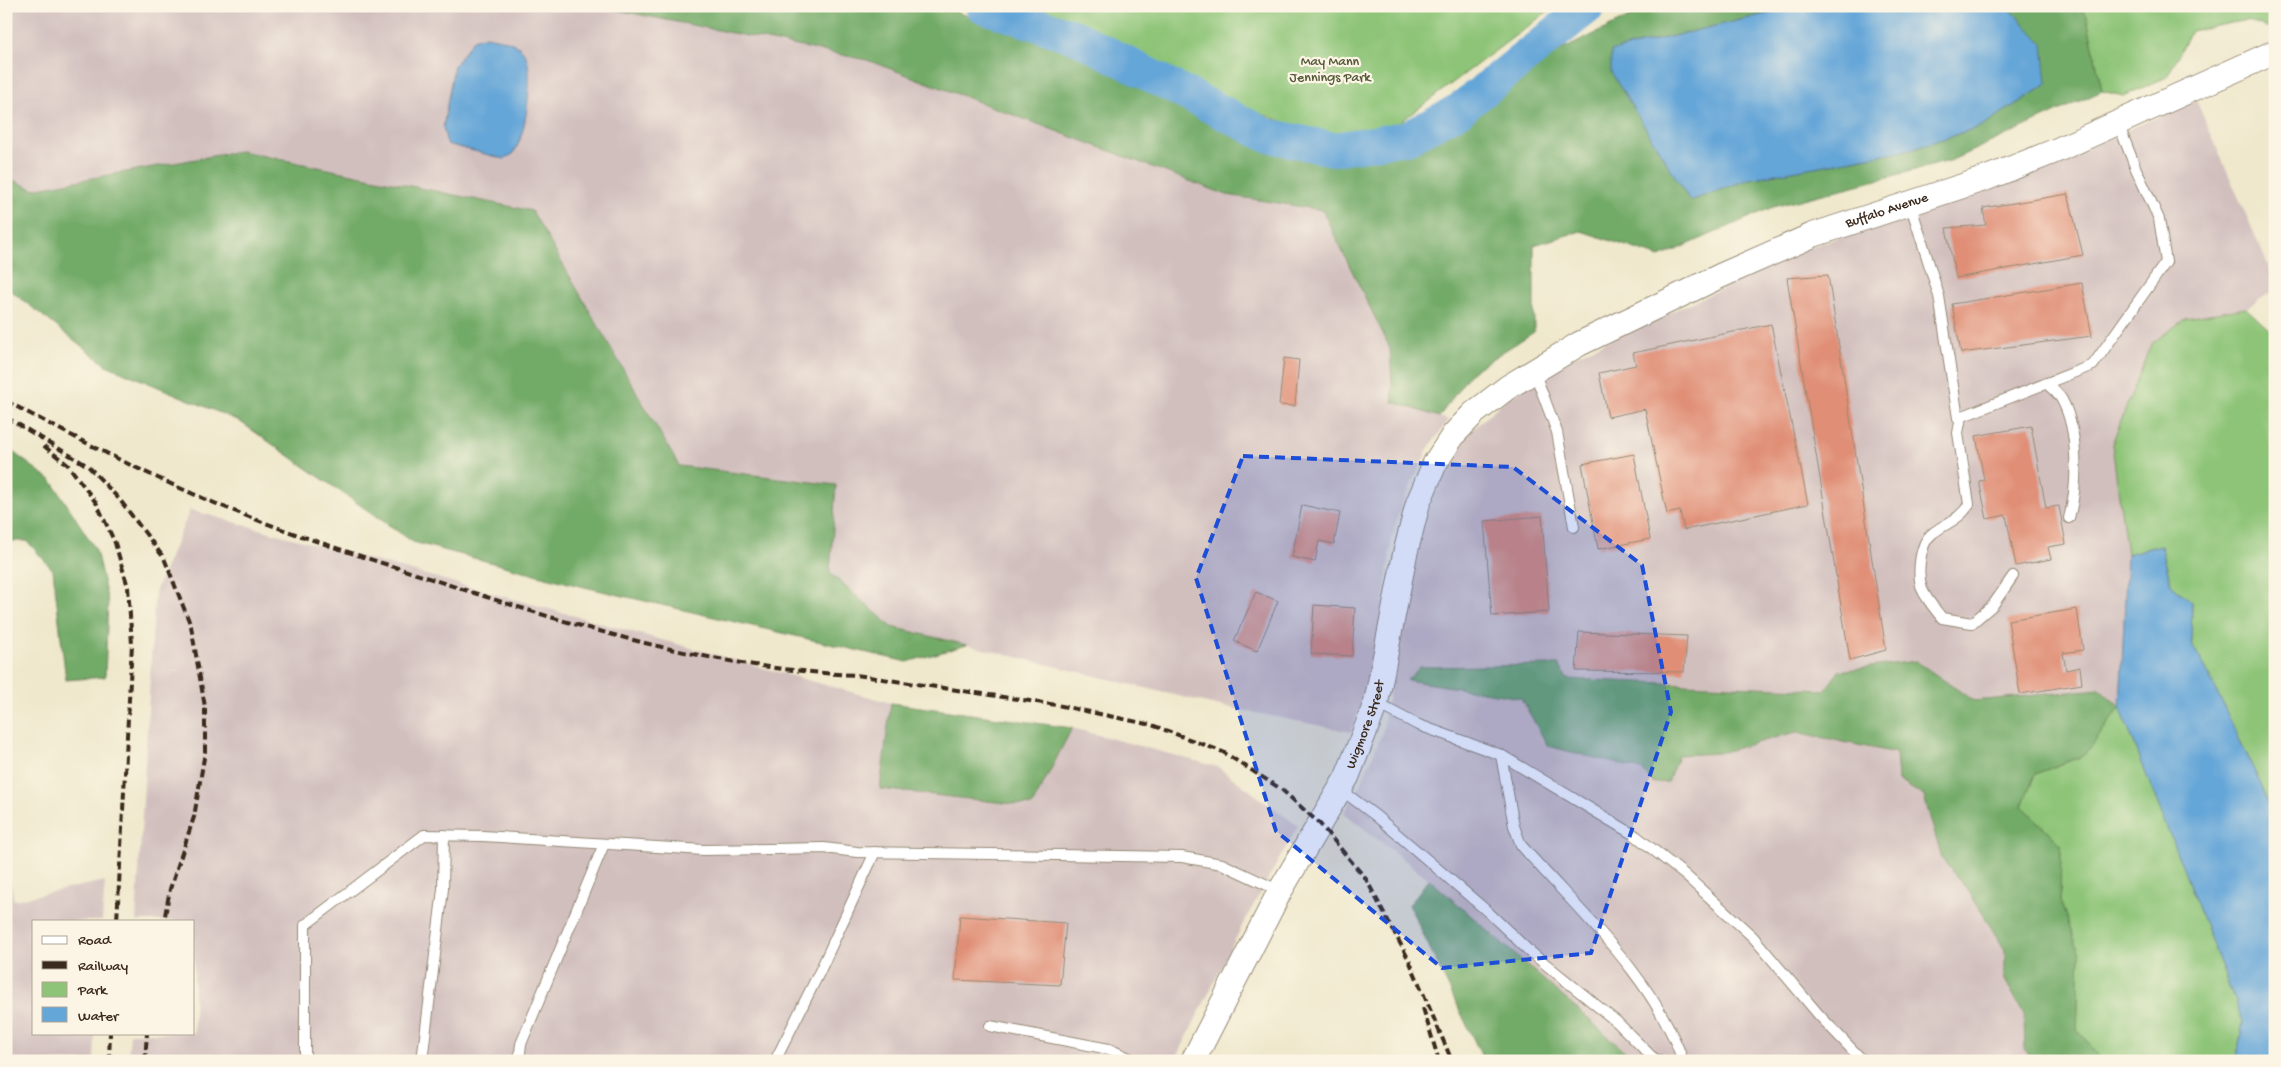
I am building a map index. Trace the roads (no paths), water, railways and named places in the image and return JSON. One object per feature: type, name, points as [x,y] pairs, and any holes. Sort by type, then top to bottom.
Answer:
[{"type":"street","name":"Buffalo Avenue","points":[[1508,387],[1579,344],[1720,276],[1813,234],[1996,174],[2118,123],[2273,53]]},
{"type":"street","name":"Wigmore Street","points":[[1193,1061],[1280,891],[1347,777],[1376,703],[1405,554],[1418,504],[1436,463],[1454,434],[1474,413],[1508,387]]},
{"type":"lane","points":[[1910,202],[1940,296],[1958,418],[2093,365],[2166,262],[2159,219],[2136,169],[2118,123]]},
{"type":"lane","points":[[1534,371],[1557,432],[1574,527]]},
{"type":"lane","points":[[2046,383],[2062,400],[2071,426],[2075,454],[2075,488],[2069,518]]},
{"type":"lane","points":[[1961,417],[1958,433],[1969,504],[1965,512],[1955,520],[1931,534],[1922,551],[1920,568],[1922,588],[1942,618],[1972,623],[1993,605],[2013,576]]},
{"type":"lane","points":[[1376,703],[1416,724],[1500,755],[1636,836],[1685,875],[1753,938],[1819,1015],[1863,1061]]},
{"type":"lane","points":[[1500,755],[1514,826],[1521,844],[1625,962],[1660,1010],[1684,1061]]},
{"type":"lane","points":[[1340,789],[1383,821],[1487,911],[1528,950],[1617,1022],[1650,1056],[1658,1061]]},
{"type":"lane","points":[[304,1061],[305,925],[424,835],[483,836],[704,850],[824,848],[874,852],[1182,856],[1222,864],[1280,891]]},
{"type":"lane","points":[[422,1061],[443,889],[444,835]]},
{"type":"lane","points":[[519,1061],[521,1044],[604,844]]},
{"type":"lane","points":[[775,1061],[820,971],[874,852]]},
{"type":"lane","points":[[990,1026],[1109,1050],[1136,1061]]},
{"type":"water","points":[[1799,6],[2001,6],[2011,10],[2043,44],[2047,84],[1980,127],[1907,150],[1749,179],[1690,201],[1611,72],[1611,51]]},
{"type":"water","points":[[486,36],[509,41],[519,47],[526,56],[528,63],[527,107],[520,140],[513,154],[504,159],[447,144],[443,127],[454,66],[473,40]]},
{"type":"water","points":[[2161,545],[2171,584],[2192,602],[2191,643],[2205,667],[2261,785],[2275,821],[2275,1061],[2236,1061],[2243,1022],[2120,707],[2127,554]]},
{"type":"waterway","points":[[982,6],[1078,38],[1266,135],[1333,149],[1407,138],[1459,110],[1589,6]]},
{"type":"railway","points":[[6,401],[80,440],[180,488],[237,512],[334,547],[465,590],[609,634],[706,657],[755,665],[856,675],[1057,705],[1152,725],[1223,752],[1281,789],[1320,824],[1366,879],[1409,960],[1452,1061]]},
{"type":"railway","points":[[6,417],[88,466],[120,500],[164,558],[191,626],[205,707],[205,752],[194,817],[170,889],[164,920]]},
{"type":"railway","points":[[44,446],[68,465],[97,504],[115,543],[128,587],[132,644],[117,920]]},
{"type":"railway","points":[[1423,1008],[1439,1061]]},
{"type":"railway","points":[[109,1061],[110,1034]]},
{"type":"railway","points":[[145,1061],[147,1034]]},
{"type":"park label","name":"May Mann Jennings Park","points":[[1330,70]]}]
